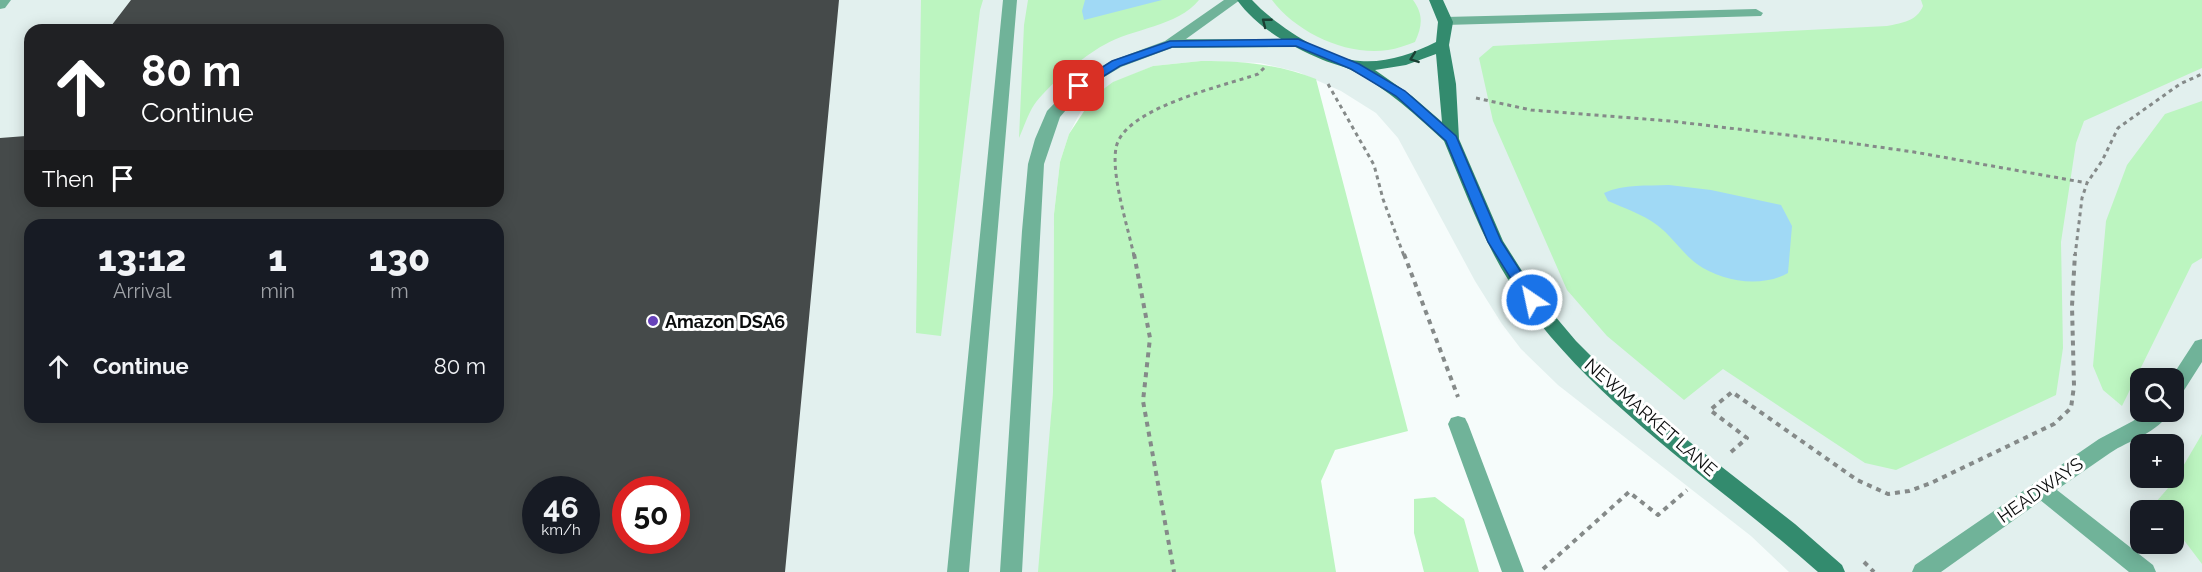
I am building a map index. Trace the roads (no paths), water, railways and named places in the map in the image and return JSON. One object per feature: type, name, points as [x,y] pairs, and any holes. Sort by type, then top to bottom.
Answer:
[{"type":"main road","name":"NEWMARKET LANE","points":[[1244,0],[1259,18],[1298,43],[1355,66],[1400,93],[1451,139]]},
{"type":"main road","points":[[1436,0],[1441,6],[1445,21]]},
{"type":"main road","name":"NEWMARKET LANE","points":[[1445,21],[1446,37],[1442,45],[1448,84],[1451,139],[1485,221],[1506,263],[1532,300],[1569,346],[1606,383],[1834,572]]},
{"type":"main road","name":"NEWMARKET LANE","points":[[1355,66],[1378,67],[1400,63],[1417,58],[1442,45]]},
{"type":"street","points":[[0,5],[4,0]]},
{"type":"street","points":[[958,572],[1010,0]]},
{"type":"street","points":[[1011,572],[1031,231],[1036,164],[1043,139],[1053,115],[1079,86],[1116,64],[1170,44],[1233,0]]},
{"type":"street","points":[[1445,21],[1756,13]]},
{"type":"street","points":[[1170,44],[1298,43]]},
{"type":"street","points":[[2184,374],[2202,346]]},
{"type":"street","name":"HEADWAYS","points":[[1923,572],[2106,445],[2146,422]]},
{"type":"street","points":[[1458,424],[1513,572]]},
{"type":"street","points":[[2041,489],[2145,572]]},
{"type":"water","points":[[1085,0],[1162,0],[1084,20],[1082,11]]},
{"type":"water","points":[[1669,185],[1711,190],[1781,205],[1792,226],[1788,273],[1777,278],[1754,281],[1730,279],[1718,275],[1692,260],[1657,225],[1639,214],[1608,201],[1604,193],[1628,187]]},
{"type":"place","name":"Amazon DSA6","points":[[653,321]]}]
